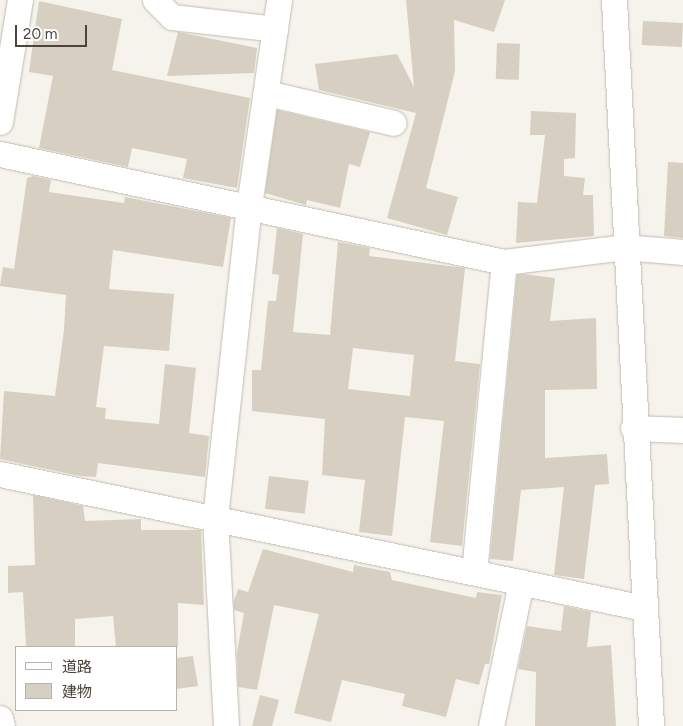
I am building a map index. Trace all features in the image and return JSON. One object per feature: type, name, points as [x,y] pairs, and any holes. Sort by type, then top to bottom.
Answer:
[{"type":"street","points":[[0,122],[20,0]]},
{"type":"street","points":[[155,0],[172,17],[275,29]]},
{"type":"street","points":[[226,726],[215,518],[249,206],[268,93],[279,0]]},
{"type":"street","points":[[614,0],[633,428],[651,726]]},
{"type":"street","points":[[268,93],[394,123]]},
{"type":"street","points":[[0,154],[504,262],[624,247],[683,252]]},
{"type":"street","points":[[474,572],[504,262]]},
{"type":"street","points":[[633,428],[683,430]]},
{"type":"street","points":[[0,474],[644,608]]},
{"type":"street","points":[[492,726],[521,582]]},
{"type":"street","points":[[0,718],[2,726]]},
{"type":"building","points":[[406,0],[505,0],[494,32],[454,20],[455,71],[426,188],[458,197],[447,235],[387,218],[416,113],[319,90],[315,64],[397,54],[414,87]]},
{"type":"building","points":[[39,1],[122,19],[112,70],[250,98],[237,188],[183,178],[187,159],[132,148],[128,167],[39,148],[53,76],[29,72]]},
{"type":"building","points":[[643,21],[683,23],[682,47],[642,45]]},
{"type":"building","points":[[178,32],[257,48],[254,73],[167,76]]},
{"type":"building","points":[[497,43],[520,44],[519,80],[496,79]]},
{"type":"building","points":[[277,110],[370,132],[360,167],[349,164],[340,208],[307,200],[306,205],[265,193]]},
{"type":"building","points":[[531,111],[576,113],[575,158],[564,159],[564,176],[585,178],[583,195],[593,195],[594,236],[516,243],[518,202],[537,203],[545,135],[530,135]]},
{"type":"building","points":[[668,162],[683,163],[683,238],[664,236]]},
{"type":"building","points":[[33,176],[51,180],[49,192],[124,203],[125,197],[231,218],[223,267],[113,250],[109,289],[174,294],[169,351],[104,346],[96,407],[106,408],[105,419],[159,424],[165,364],[196,368],[189,433],[209,436],[205,477],[98,463],[96,477],[80,476],[0,459],[4,391],[55,396],[64,330],[66,295],[0,286],[3,267],[14,269],[27,178]]},
{"type":"building","points":[[277,228],[303,234],[293,332],[330,335],[338,242],[370,248],[369,256],[465,268],[455,361],[480,364],[462,546],[430,542],[444,421],[405,417],[392,536],[359,532],[365,480],[322,475],[325,419],[252,411],[252,370],[261,370],[268,301],[276,301],[279,275],[272,274]],"holes":[[[353,348],[414,355],[410,396],[348,389]]]},
{"type":"building","points":[[517,275],[555,278],[550,321],[596,318],[597,389],[545,390],[545,458],[607,454],[609,484],[595,485],[584,579],[554,575],[564,487],[521,490],[513,561],[490,559]]},
{"type":"building","points":[[269,476],[309,481],[305,514],[265,509]]},
{"type":"building","points":[[33,495],[83,506],[85,521],[141,519],[141,530],[201,530],[204,605],[178,603],[178,646],[116,646],[113,616],[75,619],[75,646],[26,646],[23,592],[8,593],[8,566],[35,565]]},
{"type":"building","points":[[263,549],[353,572],[354,565],[390,572],[392,580],[476,598],[477,592],[502,595],[489,664],[485,664],[479,685],[456,679],[446,717],[402,706],[405,694],[342,680],[331,722],[294,713],[319,614],[274,605],[257,690],[238,687],[237,652],[244,613],[234,610],[234,601],[238,589],[248,592]]},
{"type":"building","points":[[564,606],[591,612],[587,647],[611,645],[616,726],[535,726],[536,672],[518,669],[527,626],[561,631]]},
{"type":"building","points":[[193,656],[198,686],[178,689],[178,658]]},
{"type":"building","points":[[260,695],[279,700],[272,726],[252,726]]}]
